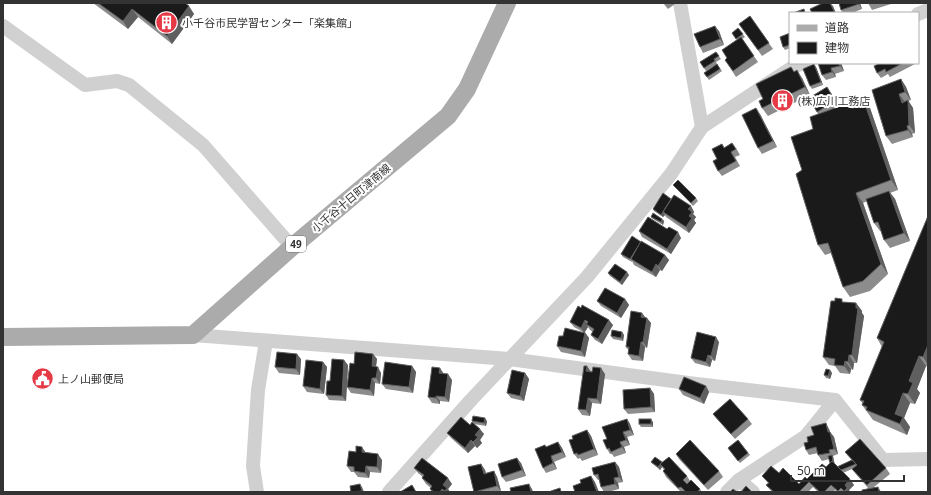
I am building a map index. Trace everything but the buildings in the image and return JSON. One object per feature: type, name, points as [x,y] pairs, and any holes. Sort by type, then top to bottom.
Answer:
[{"type":"main road","name":"小千谷十日町津南線","points":[[193,335],[292,247],[448,116],[467,89],[507,3]]},
{"type":"main road","points":[[3,337],[193,335]]},
{"type":"street","points":[[680,3],[702,127]]},
{"type":"street","points":[[3,26],[86,85],[117,81],[129,85],[203,145],[292,247]]},
{"type":"street","points":[[389,492],[471,400],[592,271],[671,174],[702,127],[793,67],[800,64]]},
{"type":"street","points":[[193,335],[509,359],[688,383],[835,400],[883,460],[928,459]]},
{"type":"street","points":[[258,492],[253,466],[258,390],[266,341]]},
{"type":"street","points":[[727,492],[740,480],[806,436],[835,400]]},
{"type":"street","points":[[740,480],[753,492]]},
{"type":"place","name":"小千谷市民学習センター「楽集館」","points":[[166,23]]},
{"type":"place","name":"(株)広川工務店","points":[[782,101]]},
{"type":"place","name":"上ノ山郵便局","points":[[42,379]]}]
